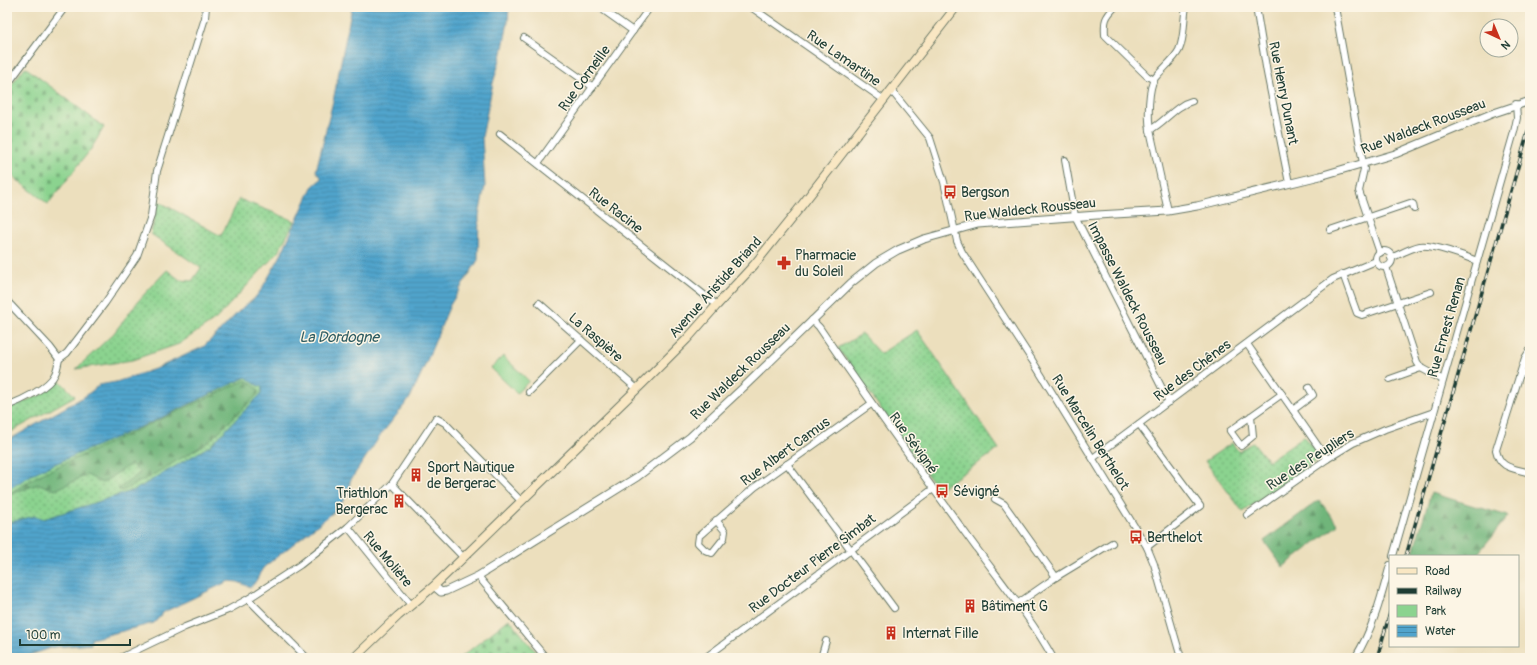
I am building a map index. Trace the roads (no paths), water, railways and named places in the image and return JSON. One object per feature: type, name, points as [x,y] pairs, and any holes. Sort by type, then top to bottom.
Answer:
[{"type":"main road","name":"Avenue Aristide Briand","points":[[354,658],[411,605],[434,586],[687,339],[754,265],[956,7]]},
{"type":"street","points":[[7,85],[65,7]]},
{"type":"street","points":[[7,406],[22,400],[42,388],[55,375],[59,359],[67,353],[137,256],[151,216],[157,171],[204,18],[206,7]]},
{"type":"street","points":[[599,7],[633,31]]},
{"type":"street","name":"Rue Corneille","points":[[538,163],[650,7]]},
{"type":"street","name":"Rue Lamartine","points":[[751,7],[884,100]]},
{"type":"street","points":[[1115,7],[1107,15],[1105,35],[1147,76],[1154,80]]},
{"type":"street","points":[[1168,211],[1150,130],[1150,99],[1154,80],[1179,50],[1183,35],[1186,7]]},
{"type":"street","name":"Rue Henry Dunant","points":[[1256,7],[1267,74],[1289,183]]},
{"type":"street","points":[[1335,7],[1364,169],[1359,190],[1380,252]]},
{"type":"street","points":[[524,38],[593,87]]},
{"type":"street","name":"Rue Marcelin Berthelot","points":[[892,90],[930,138],[944,182],[955,230],[956,241],[962,252],[1093,458],[1147,547],[1154,564],[1181,658]]},
{"type":"street","name":"Rue Waldeck Rousseau","points":[[434,586],[441,592],[446,591],[478,576],[637,477],[690,437],[851,283],[876,263],[898,250],[924,239],[978,224],[1075,216],[1168,211],[1196,206],[1362,164],[1395,154],[1516,104],[1530,100]]},
{"type":"street","points":[[1150,130],[1158,126],[1185,102],[1192,101]]},
{"type":"street","name":"Rue Ernest Renan","points":[[1393,555],[1514,132],[1517,118],[1516,104]]},
{"type":"street","name":"Rue Racine","points":[[500,134],[718,305]]},
{"type":"street","name":"Impasse Waldeck Rousseau","points":[[1065,160],[1075,216],[1169,402]]},
{"type":"street","points":[[1330,230],[1410,203],[1413,204],[1414,209]]},
{"type":"street","points":[[1391,258],[1420,246],[1431,246],[1477,261]]},
{"type":"street","points":[[1380,252],[1387,253],[1391,258],[1391,263],[1386,267],[1381,267],[1376,261],[1380,252]]},
{"type":"street","name":"Rue des Chênes","points":[[1093,458],[1333,279],[1376,261]]},
{"type":"street","points":[[1386,267],[1417,362],[1421,368],[1443,380]]},
{"type":"street","points":[[1343,274],[1357,313],[1362,315],[1431,292]]},
{"type":"street","points":[[7,301],[50,347],[59,359]]},
{"type":"street","name":"La Raspière","points":[[539,303],[637,389]]},
{"type":"street","name":"Rue Sévigné","points":[[812,320],[819,327],[871,404],[1017,604],[1053,658]]},
{"type":"street","points":[[529,392],[581,340]]},
{"type":"street","points":[[1247,344],[1327,459]]},
{"type":"street","points":[[1530,350],[1525,358],[1496,450],[1498,459],[1502,464],[1530,473]]},
{"type":"street","points":[[1390,379],[1421,368]]},
{"type":"street","points":[[1521,373],[1530,375]]},
{"type":"street","points":[[1293,410],[1313,395],[1309,388]]},
{"type":"street","points":[[1251,416],[1254,436],[1241,446],[1230,431],[1251,416],[1282,394]]},
{"type":"street","name":"Rue Albert Camus","points":[[716,520],[725,531],[724,538],[712,553],[705,550],[698,542],[699,536],[716,520],[755,487],[871,404]]},
{"type":"street","name":"Rue des Peupliers","points":[[1247,515],[1327,459],[1353,443],[1385,429],[1434,412]]},
{"type":"street","points":[[120,658],[185,627],[228,610],[248,599],[300,564],[348,527],[392,484],[436,418],[445,423],[521,501]]},
{"type":"street","points":[[1139,424],[1200,506],[1147,547]]},
{"type":"street","points":[[787,464],[894,608]]},
{"type":"street","points":[[392,484],[463,557]]},
{"type":"street","name":"Rue Docteur Pierre Simbat","points":[[705,658],[850,549],[933,489]]},
{"type":"street","points":[[995,499],[1004,504],[1056,577]]},
{"type":"street","name":"Rue Molière","points":[[348,527],[411,605]]},
{"type":"street","points":[[1017,604],[1056,577],[1112,543]]},
{"type":"street","points":[[1355,658],[1366,641],[1374,620],[1389,568]]},
{"type":"street","points":[[478,576],[546,658]]},
{"type":"street","points":[[248,599],[307,658]]},
{"type":"street","points":[[821,658],[826,641]]},
{"type":"water","name":"La Dordogne","points":[[352,7],[509,7],[508,22],[502,53],[493,83],[482,137],[485,186],[479,215],[478,260],[450,305],[410,398],[380,436],[350,481],[349,493],[335,511],[264,567],[250,587],[238,582],[229,581],[164,612],[154,623],[91,639],[91,644],[54,647],[21,658],[7,658],[7,523],[35,516],[44,519],[135,490],[210,446],[261,394],[262,387],[246,377],[154,421],[36,472],[7,490],[7,441],[87,395],[99,385],[116,382],[155,369],[203,347],[243,307],[254,299],[261,290],[280,257],[312,187],[321,179],[316,171],[333,101]]},
{"type":"railway","points":[[1406,555],[1530,125]]},
{"type":"railway","points":[[1377,658],[1389,616]]},
{"type":"place","name":"Bergson","points":[[950,192]]},
{"type":"place","name":"Pharmacie du Soleil","points":[[784,263]]},
{"type":"place","name":"Sport Nautique de Bergerac","points":[[416,475]]},
{"type":"place","name":"Sévigné","points":[[942,491]]},
{"type":"place","name":"Triathlon Bergerac","points":[[399,501]]},
{"type":"place","name":"Berthelot","points":[[1136,537]]},
{"type":"place","name":"Bâtiment G","points":[[970,606]]},
{"type":"place","name":"Internat Fille","points":[[891,633]]}]
